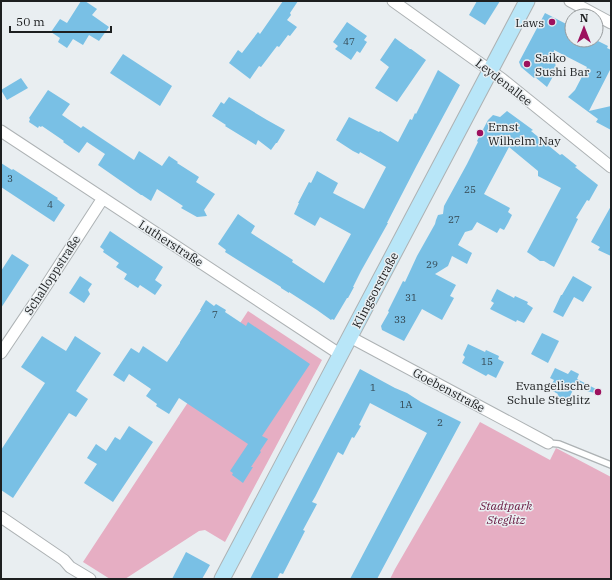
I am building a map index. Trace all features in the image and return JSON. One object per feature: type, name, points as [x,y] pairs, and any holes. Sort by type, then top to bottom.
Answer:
[{"type":"street","name":"Leydenallee","points":[[394,1],[491,71],[611,167]]},
{"type":"street","name":"Klingsorstraße","points":[[222,579],[527,1]]},
{"type":"street","points":[[570,1],[611,23]]},
{"type":"street","name":"Lutherstraße","points":[[1,131],[341,355]]},
{"type":"street","name":"Schalloppstraße","points":[[1,353],[103,198]]},
{"type":"street","name":"Goebenstraße","points":[[350,337],[548,443]]},
{"type":"street","points":[[1,517],[64,560],[70,567],[90,579]]},
{"type":"lane","points":[[548,443],[559,444],[611,465]]},
{"type":"green space","points":[[248,311],[322,360],[225,542],[205,530],[199,531],[125,579],[110,579],[83,562]]},
{"type":"green space","name":"Stadtpark Steglitz","points":[[480,422],[550,460],[556,448],[611,477],[611,579],[390,579]]},
{"type":"building","points":[[81,1],[85,1],[97,9],[92,15],[109,27],[99,41],[89,35],[83,45],[73,39],[67,48],[58,42],[60,38],[51,32],[60,19],[67,23]]},
{"type":"building","points":[[283,1],[298,1],[287,20],[297,27],[290,36],[288,35],[279,47],[277,46],[261,67],[259,66],[250,79],[229,63],[238,50],[242,53],[258,32],[260,34]]},
{"type":"building","points":[[477,1],[500,1],[485,25],[469,15]]},
{"type":"building","points":[[545,13],[564,23],[564,48],[604,48],[604,44],[608,46],[607,48],[611,50],[611,68],[589,111],[611,106],[611,130],[596,122],[598,119],[568,97],[575,90],[587,67],[554,50],[556,71],[547,87],[521,67],[519,62]]},
{"type":"building","points":[[347,22],[367,36],[364,40],[367,42],[360,53],[357,51],[351,60],[335,49],[338,46],[333,42]]},
{"type":"building","points":[[395,38],[426,60],[397,102],[375,88],[389,67],[380,60]]},
{"type":"building","points":[[123,54],[172,86],[160,106],[110,73]]},
{"type":"building","points":[[438,70],[460,85],[388,223],[361,271],[354,287],[334,320],[331,320],[225,252],[226,250],[218,244],[238,214],[255,226],[251,233],[293,260],[292,262],[324,283],[351,234],[320,217],[315,226],[294,214],[309,182],[311,183],[317,171],[338,183],[333,193],[364,209],[386,167],[360,152],[359,154],[353,151],[336,140],[349,117],[379,132],[380,131],[398,142],[410,119],[412,120],[415,113],[416,114]]},
{"type":"building","points":[[21,78],[28,88],[7,100],[1,90]]},
{"type":"building","points":[[48,90],[70,104],[62,115],[81,128],[83,126],[134,160],[139,151],[162,166],[169,156],[199,177],[196,182],[215,194],[204,210],[207,216],[197,217],[181,208],[183,206],[157,189],[151,201],[98,165],[105,154],[87,142],[79,153],[42,126],[39,126],[38,128],[29,122],[29,118]]},
{"type":"building","points":[[229,97],[285,130],[271,150],[258,140],[256,145],[212,116],[221,102],[224,104]]},
{"type":"building","points":[[507,111],[533,130],[531,131],[560,155],[562,154],[577,166],[575,167],[598,185],[589,201],[587,200],[576,218],[578,219],[554,267],[544,261],[540,261],[527,252],[561,188],[538,176],[538,171],[509,147],[484,194],[510,208],[508,212],[512,215],[504,230],[500,228],[497,233],[477,222],[472,230],[465,232],[458,245],[472,253],[467,264],[452,256],[448,266],[435,274],[456,285],[450,296],[454,298],[442,320],[422,309],[404,341],[382,330],[381,326],[403,281],[405,282],[417,256],[435,224],[438,215],[443,214],[444,206],[467,164],[488,120],[493,115],[500,117]]},
{"type":"building","points":[[1,163],[58,198],[57,199],[65,205],[54,222],[1,187]]},
{"type":"building","points":[[611,206],[611,256],[598,250],[600,247],[591,242]]},
{"type":"building","points":[[110,231],[163,267],[155,280],[162,285],[155,295],[140,285],[138,288],[124,279],[127,274],[116,267],[119,263],[103,252],[104,250],[100,247]]},
{"type":"building","points":[[12,254],[29,265],[1,308],[1,271]]},
{"type":"building","points":[[80,276],[92,284],[88,290],[90,294],[84,303],[69,293]]},
{"type":"building","points":[[573,276],[592,287],[583,302],[574,297],[563,317],[553,312],[561,295]]},
{"type":"building","points":[[497,289],[514,298],[515,296],[528,302],[527,304],[533,308],[524,323],[517,320],[516,322],[490,309],[494,303],[491,301]]},
{"type":"building","points":[[206,300],[214,306],[216,304],[226,310],[225,312],[246,326],[248,322],[310,364],[262,436],[268,439],[243,483],[232,475],[233,473],[230,471],[248,444],[179,398],[169,414],[156,406],[157,404],[146,396],[151,389],[129,374],[124,382],[113,375],[131,348],[139,353],[143,346],[167,362]]},
{"type":"building","points":[[542,333],[559,341],[548,363],[531,354]]},
{"type":"building","points":[[42,336],[66,351],[75,336],[101,353],[76,391],[88,399],[76,417],[69,413],[13,498],[1,490],[1,450],[45,383],[21,367]]},
{"type":"building","points":[[468,344],[485,352],[486,350],[499,356],[498,359],[504,362],[496,378],[488,374],[486,376],[462,363],[465,357],[463,355]]},
{"type":"building","points":[[555,368],[568,374],[571,370],[579,374],[577,379],[596,389],[595,393],[574,388],[565,403],[556,398],[558,394],[549,389],[554,380],[550,378]]},
{"type":"building","points":[[360,369],[461,422],[377,579],[350,579],[427,433],[370,403],[359,425],[361,426],[354,438],[352,437],[343,455],[338,452],[312,502],[317,504],[303,530],[305,531],[283,574],[280,573],[277,579],[250,579]]},
{"type":"building","points":[[129,426],[153,442],[113,502],[84,483],[97,464],[87,458],[96,444],[106,451],[115,437],[120,440]]},
{"type":"building","points":[[186,552],[210,565],[202,579],[172,579]]},
{"type":"place","name":"Laws","points":[[552,22]]},
{"type":"place","name":"Saiko Sushi Bar","points":[[527,64]]},
{"type":"place","name":"Ernst Wilhelm Nay","points":[[480,133]]},
{"type":"place","name":"Evangelische Schule Steglitz","points":[[598,392]]}]
